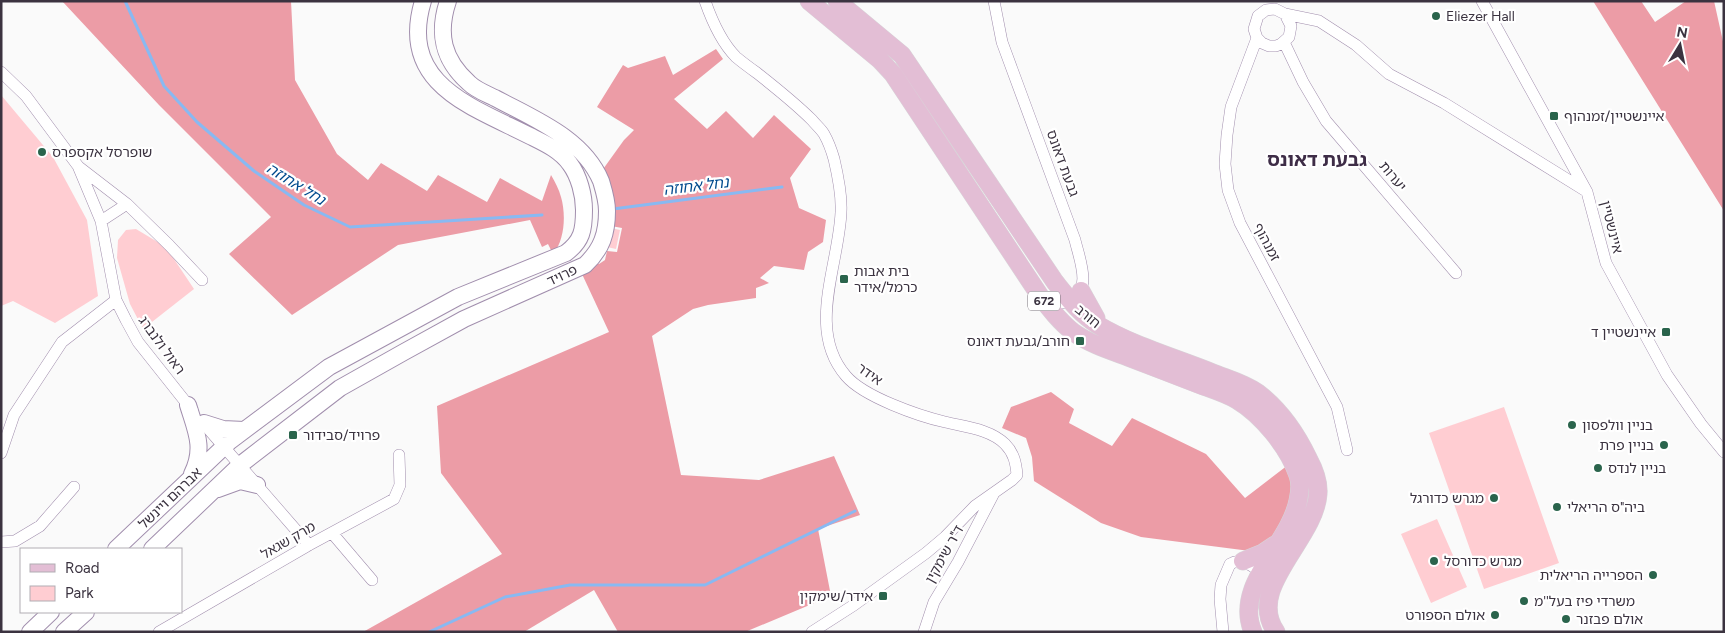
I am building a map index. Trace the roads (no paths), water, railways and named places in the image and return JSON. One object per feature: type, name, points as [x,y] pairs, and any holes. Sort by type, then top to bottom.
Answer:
[{"type":"main road","name":"פרויד","points":[[224,446],[329,367],[458,297],[566,253],[577,245],[582,234],[584,205],[576,174],[570,163],[547,145],[461,101],[434,79],[425,64],[417,33],[423,1]]},
{"type":"main road","name":"פרויד","points":[[240,465],[340,388],[464,319],[585,264],[595,256],[600,247],[607,221],[608,204],[597,173],[577,147],[556,132],[470,84],[456,71],[447,56],[442,41],[442,26],[448,1]]},
{"type":"main road","name":"חורב","points":[[809,1],[894,74],[1040,296],[1051,310],[1074,332],[1099,347],[1232,397],[1251,410],[1269,427],[1291,461],[1300,484],[1297,506],[1292,520],[1267,576]]},
{"type":"main road","name":"חורב","points":[[837,1],[902,55],[1055,282],[1076,296],[1108,331],[1245,385],[1275,408],[1300,442],[1315,476],[1318,496],[1306,529],[1267,576]]},
{"type":"main road","points":[[188,405],[200,446],[196,466],[188,480]]},
{"type":"main road","points":[[204,423],[223,428],[244,430]]},
{"type":"main road","name":"אברהם ויינשל","points":[[117,548],[224,446]]},
{"type":"main road","name":"אברהם ויינשל","points":[[153,548],[240,465]]},
{"type":"main road","points":[[214,490],[240,481],[257,485]]},
{"type":"main road","points":[[1243,561],[1271,548],[1283,538]]},
{"type":"main road","name":"672","points":[[1253,632],[1249,622],[1248,611],[1250,599],[1267,576]]},
{"type":"main road","name":"672","points":[[1267,576],[1268,613],[1270,623],[1276,632]]},
{"type":"main road","points":[[30,632],[50,613]]},
{"type":"main road","points":[[64,632],[85,613]]},
{"type":"street","name":"אידר","points":[[705,1],[719,34],[736,57],[803,112],[824,134],[833,158],[839,184],[841,211],[826,321],[829,340],[837,362],[846,376],[875,396],[902,408],[936,420],[995,436],[1011,451],[1016,463],[1017,475],[975,506],[926,554],[812,632]]},
{"type":"street","name":"גבעת דאונס","points":[[994,1],[1002,42],[1075,240],[1082,277],[1076,296]]},
{"type":"street","name":"איינשטיין","points":[[1482,1],[1587,192],[1606,264],[1666,375],[1724,452]]},
{"type":"street","points":[[1285,14],[1291,22],[1289,37],[1276,46],[1262,43],[1257,38],[1254,29],[1255,21],[1260,14],[1262,6],[1285,14],[1318,21],[1356,45],[1389,74],[1444,103],[1587,192]]},
{"type":"street","name":"זמנהוף","points":[[1257,38],[1231,106],[1226,164],[1228,190],[1240,223],[1337,406],[1347,450]]},
{"type":"street","name":"יערות","points":[[1284,42],[1303,82],[1326,121],[1456,273]]},
{"type":"street","name":"ראול ולנברג","points":[[1,72],[26,96],[78,166],[102,220],[116,300],[138,342],[188,405],[309,545]]},
{"type":"street","name":"ראול ולנברג","points":[[78,166],[127,204],[202,280]]},
{"type":"street","points":[[102,220],[127,204]]},
{"type":"street","points":[[1040,296],[1058,303],[1076,296]]},
{"type":"street","points":[[1,453],[14,415],[62,342],[116,300]]},
{"type":"street","name":"מרק שגאל","points":[[159,632],[309,545],[394,499],[400,485],[399,455]]},
{"type":"street","points":[[1,542],[15,541],[40,526],[74,487]]},
{"type":"street","name":"ד\"ר שימקין","points":[[924,632],[934,602],[958,562],[994,493]]},
{"type":"street","points":[[332,533],[372,580]]},
{"type":"street","points":[[1223,632],[1220,599],[1221,585],[1230,564],[1238,560],[1243,561],[1267,576]]},
{"type":"waterway","name":"נחל אחוזה","points":[[125,1],[164,86],[197,122],[254,171],[304,205],[350,227],[542,215]]},
{"type":"waterway","name":"נחל אחוזה","points":[[613,209],[782,187]]},
{"type":"waterway","points":[[429,632],[505,597],[570,585],[705,585],[855,511]]},
{"type":"place","name":"Eliezer Hall","points":[[1436,16]]},
{"type":"place","name":"איינשטיין/זמנהוף","points":[[1554,116]]},
{"type":"place","name":"שופרסל אקספרס","points":[[42,152]]},
{"type":"place","name":"בית אבות כרמל/אידר","points":[[844,279]]},
{"type":"place","name":"איינשטיין ד","points":[[1666,332]]},
{"type":"place","name":"חורב/גבעת דאונס","points":[[1080,341]]},
{"type":"place","name":"בניין וולפסון","points":[[1572,425]]},
{"type":"place","name":"פרויד/סבידור","points":[[293,435]]},
{"type":"place","name":"בניין פרת","points":[[1664,445]]},
{"type":"place","name":"בניין לנדס","points":[[1598,468]]},
{"type":"place","name":"מגרש כדורגל","points":[[1494,498]]},
{"type":"place","name":"ביה\"ס הריאלי","points":[[1557,507]]},
{"type":"place","name":"מגרש כדורסל","points":[[1434,561]]},
{"type":"place","name":"הספרייה הריאלית","points":[[1653,575]]},
{"type":"place","name":"אידר/שימקין","points":[[883,596]]},
{"type":"place","name":"משרדי פיז בעל''מ","points":[[1524,601]]},
{"type":"place","name":"אולם הספורט","points":[[1495,615]]},
{"type":"place","name":"אולם פבזנר","points":[[1566,619]]},
{"type":"district","name":"גבעת דאונס","points":[[1317,159]]}]
